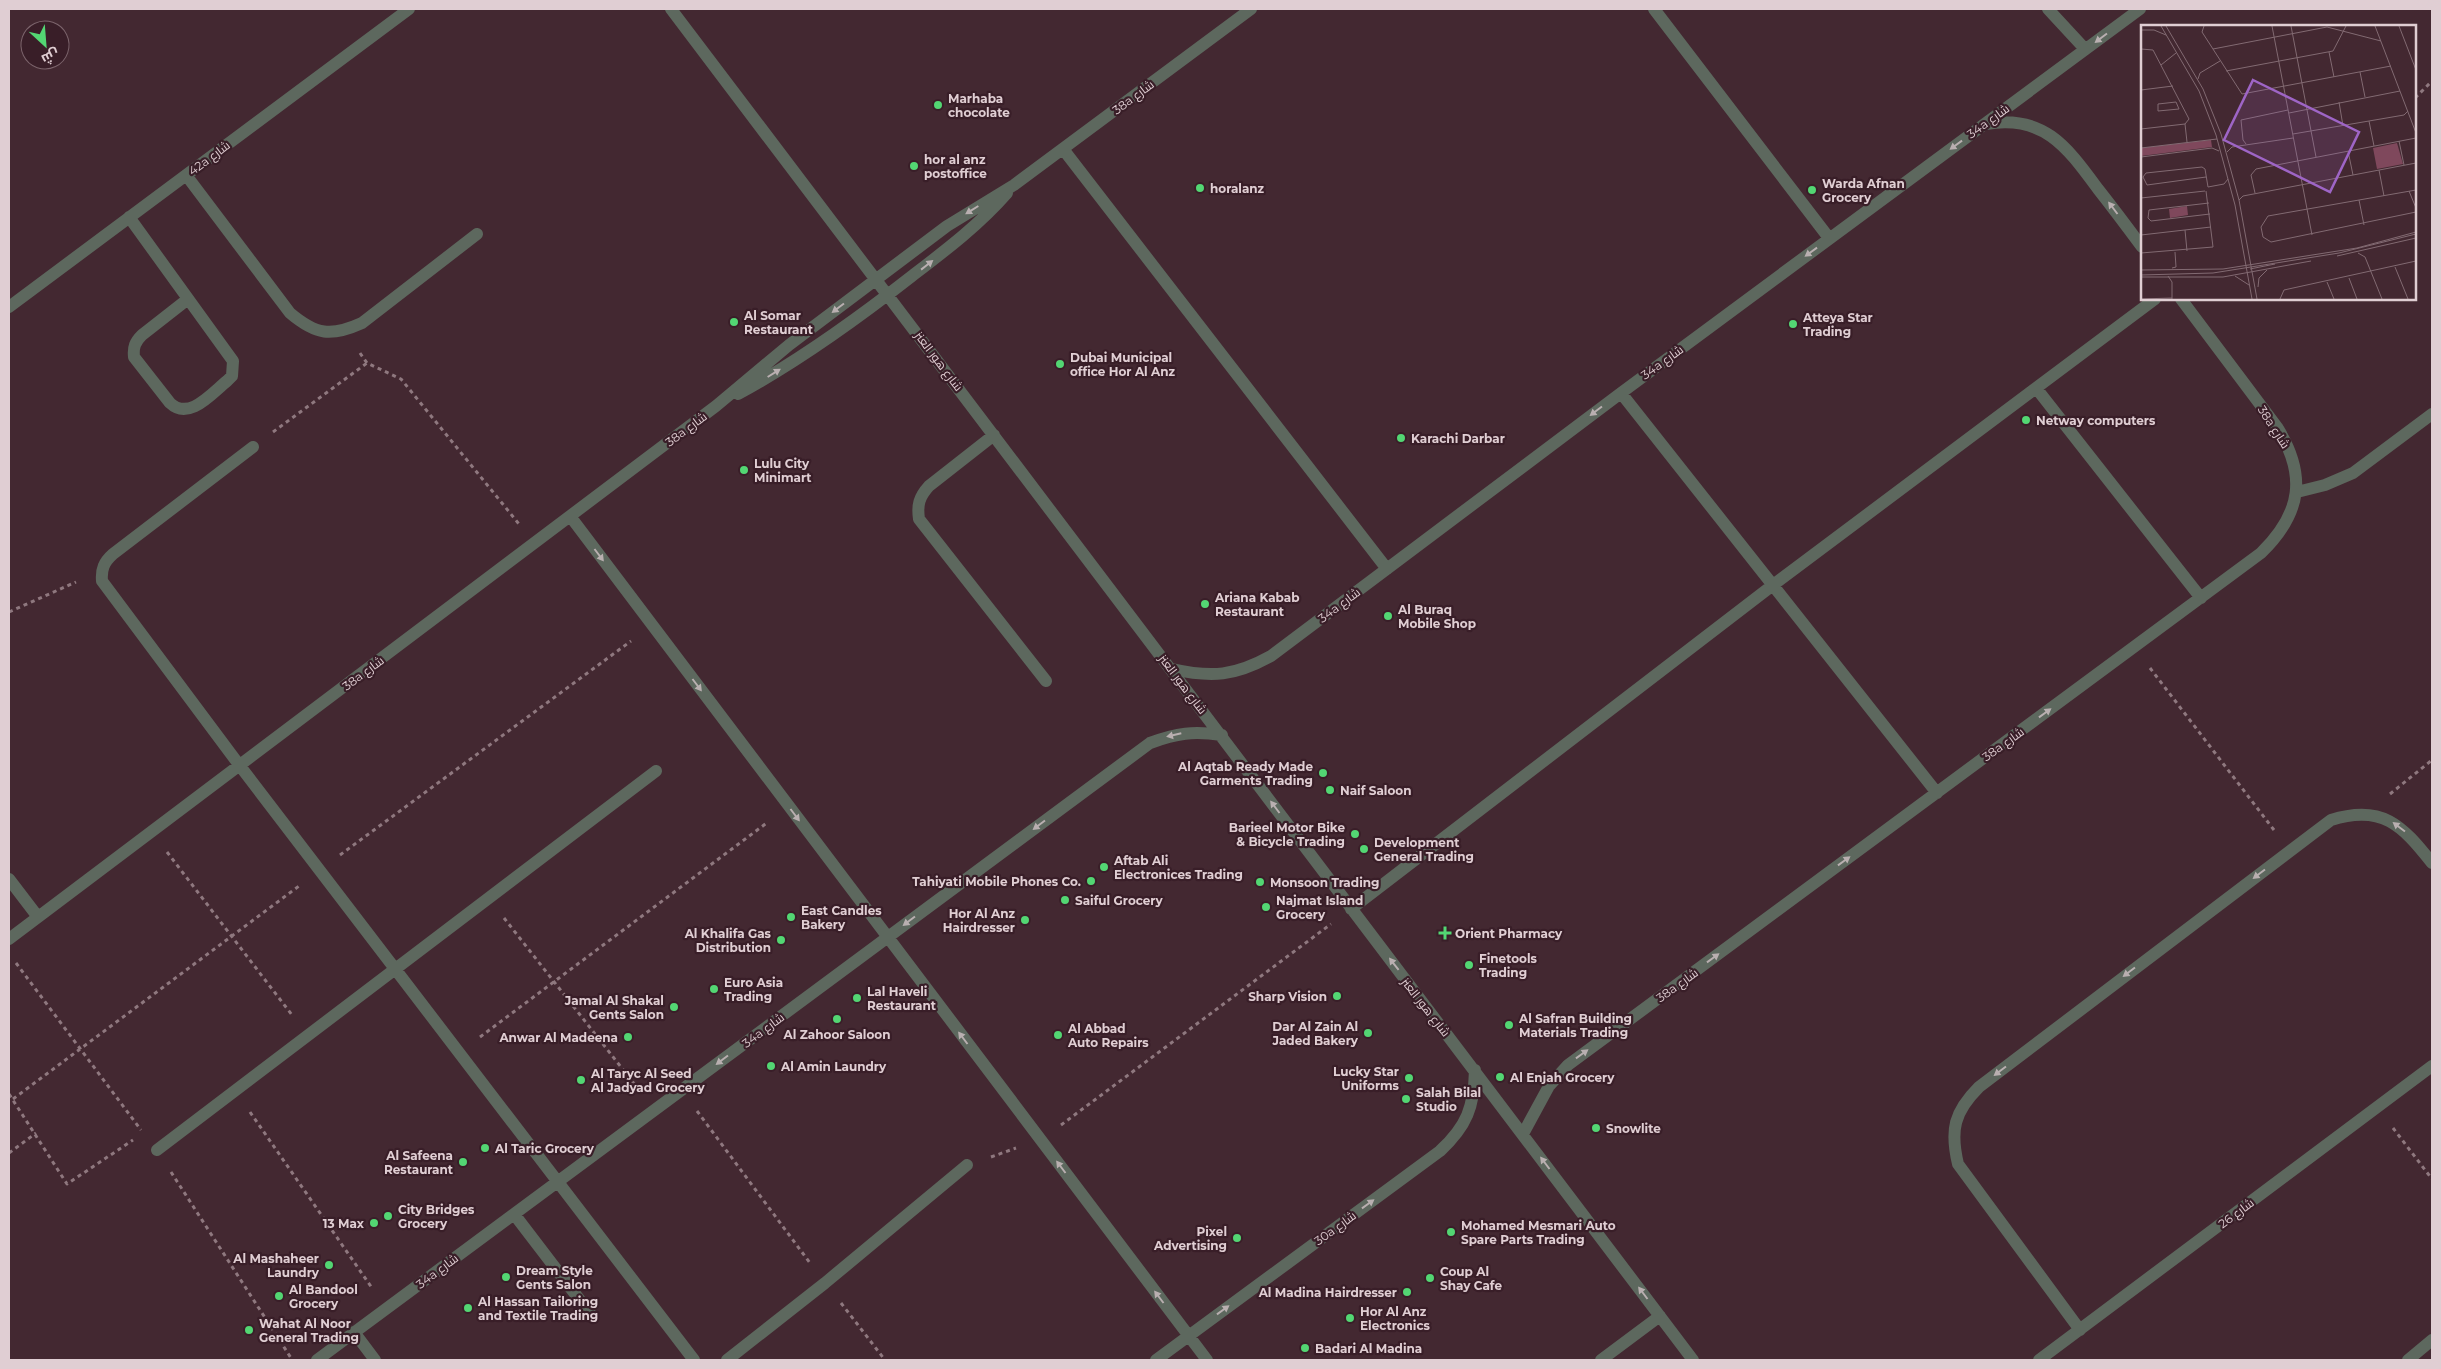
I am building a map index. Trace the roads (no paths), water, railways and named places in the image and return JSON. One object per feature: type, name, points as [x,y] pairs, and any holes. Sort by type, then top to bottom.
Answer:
[{"type":"street","name":"42a شارع","points":[[9,307],[409,9]]},
{"type":"street","name":"شارع هور العنز","points":[[671,9],[1693,1360]]},
{"type":"street","name":"38a شارع","points":[[9,939],[716,406],[789,345],[876,279],[962,216],[1014,185],[1252,9]]},
{"type":"street","points":[[1654,9],[1829,238]]},
{"type":"street","points":[[2048,9],[2085,49]]},
{"type":"street","name":"34a شارع","points":[[1172,669],[1197,675],[1223,675],[1248,668],[1271,656],[1620,392],[2140,9]]},
{"type":"street","points":[[1982,125],[2008,121],[2035,127],[2059,141],[2078,161],[2141,246]]},
{"type":"street","points":[[1063,149],[1387,569]]},
{"type":"street","points":[[186,175],[290,313],[305,326],[324,333],[344,331],[362,322],[476,234]]},
{"type":"street","name":"38a شارع","points":[[716,406],[799,357],[889,295],[978,224],[1014,185]]},
{"type":"street","points":[[129,218],[188,299],[233,361],[234,369],[232,376],[226,382],[191,410],[183,410],[170,404],[134,357],[133,349],[136,341],[142,335],[188,299]]},
{"type":"street","points":[[1351,909],[1773,585],[2154,300]]},
{"type":"street","name":"38a شارع","points":[[1523,1134],[1534,1109],[1549,1086],[1568,1065],[2201,598],[2261,553],[2279,536],[2291,516],[2296,492],[2296,468],[2289,446],[2277,427],[2182,300]]},
{"type":"street","points":[[2036,388],[2201,598]]},
{"type":"street","points":[[1620,392],[1937,793]]},
{"type":"street","points":[[2296,492],[2326,485],[2353,473],[2377,457],[2432,414]]},
{"type":"street","points":[[994,434],[929,486],[921,496],[917,507],[920,519],[1046,681]]},
{"type":"street","points":[[253,447],[113,554],[101,570],[102,581],[240,766],[694,1360]]},
{"type":"street","points":[[570,516],[1207,1360]]},
{"type":"street","name":"34a شارع","points":[[317,1360],[1150,743],[1173,734],[1198,732],[1222,735]]},
{"type":"street","points":[[157,1150],[656,771]]},
{"type":"street","points":[[2080,1330],[1958,1164],[1953,1143],[1955,1122],[1964,1102],[1979,1087],[2331,820],[2347,815],[2364,814],[2383,817],[2399,825],[2432,862]]},
{"type":"street","points":[[9,879],[38,917]]},
{"type":"street","name":"شارع 26","points":[[2039,1360],[2432,1066]]},
{"type":"street","name":"30a شارع","points":[[1156,1360],[1440,1151],[1457,1135],[1468,1116],[1474,1093],[1475,1070]]},
{"type":"street","points":[[728,1360],[825,1283],[967,1165]]},
{"type":"street","points":[[514,1214],[592,1316]]},
{"type":"street","points":[[1601,1360],[1660,1316]]},
{"type":"street","points":[[354,1332],[375,1360]]},
{"type":"street","points":[[2408,1360],[2432,1340]]},
{"type":"place","name":"Marhaba chocolate","points":[[938,105]]},
{"type":"place","name":"hor al anz postoffice","points":[[914,166]]},
{"type":"place","name":"horalanz","points":[[1200,188]]},
{"type":"place","name":"Warda Afnan Grocery","points":[[1812,190]]},
{"type":"place","name":"Al Somar Restaurant","points":[[734,322]]},
{"type":"place","name":"Atteya Star Trading","points":[[1793,324]]},
{"type":"place","name":"Dubai Municipal office Hor Al Anz","points":[[1060,364]]},
{"type":"place","name":"Netway computers","points":[[2026,420]]},
{"type":"place","name":"Karachi Darbar","points":[[1401,438]]},
{"type":"place","name":"Lulu City Minimart","points":[[744,470]]},
{"type":"place","name":"Ariana Kabab Restaurant","points":[[1205,604]]},
{"type":"place","name":"Al Buraq Mobile Shop","points":[[1388,616]]},
{"type":"place","name":"Al Aqtab Ready Made Garments Trading","points":[[1323,773]]},
{"type":"place","name":"Naif Saloon","points":[[1330,790]]},
{"type":"place","name":"Barieel Motor Bike & Bicycle Trading","points":[[1355,834]]},
{"type":"place","name":"Development General Trading","points":[[1364,849]]},
{"type":"place","name":"Aftab Ali Electronices Trading","points":[[1104,867]]},
{"type":"place","name":"Tahiyati Mobile Phones Co.","points":[[1091,881]]},
{"type":"place","name":"Monsoon Trading","points":[[1260,882]]},
{"type":"place","name":"Saiful Grocery","points":[[1065,900]]},
{"type":"place","name":"Najmat Island Grocery","points":[[1266,907]]},
{"type":"place","name":"East Candles Bakery","points":[[791,917]]},
{"type":"place","name":"Hor Al Anz Hairdresser","points":[[1025,920]]},
{"type":"place","name":"Orient Pharmacy","points":[[1445,933]]},
{"type":"place","name":"Al Khalifa Gas Distribution","points":[[781,940]]},
{"type":"place","name":"Finetools Trading","points":[[1469,965]]},
{"type":"place","name":"Euro Asia Trading","points":[[714,989]]},
{"type":"place","name":"Sharp Vision","points":[[1337,996]]},
{"type":"place","name":"Lal Haveli Restaurant","points":[[857,998]]},
{"type":"place","name":"Jamal Al Shakal Gents Salon","points":[[674,1007]]},
{"type":"place","name":"Al Zahoor Saloon","points":[[837,1019]]},
{"type":"place","name":"Al Safran Building Materials Trading","points":[[1509,1025]]},
{"type":"place","name":"Dar Al Zain Al Jaded Bakery","points":[[1368,1033]]},
{"type":"place","name":"Al Abbad Auto Repairs","points":[[1058,1035]]},
{"type":"place","name":"Anwar Al Madeena","points":[[628,1037]]},
{"type":"place","name":"Al Amin Laundry","points":[[771,1066]]},
{"type":"place","name":"Al Enjah Grocery","points":[[1500,1077]]},
{"type":"place","name":"Lucky Star Uniforms","points":[[1409,1078]]},
{"type":"place","name":"Al Taryc Al Seed Al Jadyad Grocery","points":[[581,1080]]},
{"type":"place","name":"Salah Bilal Studio","points":[[1406,1099]]},
{"type":"place","name":"Snowlite","points":[[1596,1128]]},
{"type":"place","name":"Al Taric Grocery","points":[[485,1148]]},
{"type":"place","name":"Al Safeena Restaurant","points":[[463,1162]]},
{"type":"place","name":"City Bridges Grocery","points":[[388,1216]]},
{"type":"place","name":"13 Max","points":[[374,1223]]},
{"type":"place","name":"Mohamed Mesmari Auto Spare Parts Trading","points":[[1451,1232]]},
{"type":"place","name":"Pixel Advertising","points":[[1237,1238]]},
{"type":"place","name":"Al Mashaheer Laundry","points":[[329,1265]]},
{"type":"place","name":"Dream Style Gents Salon","points":[[506,1277]]},
{"type":"place","name":"Coup Al Shay Cafe","points":[[1430,1278]]},
{"type":"place","name":"Al Madina Hairdresser","points":[[1407,1292]]},
{"type":"place","name":"Al Bandool Grocery","points":[[279,1296]]},
{"type":"place","name":"Al Hassan Tailoring and Textile Trading","points":[[468,1308]]},
{"type":"place","name":"Hor Al Anz Electronics","points":[[1350,1318]]},
{"type":"place","name":"Wahat Al Noor General Trading","points":[[249,1330]]},
{"type":"place","name":"Badari Al Madina","points":[[1305,1348]]}]
